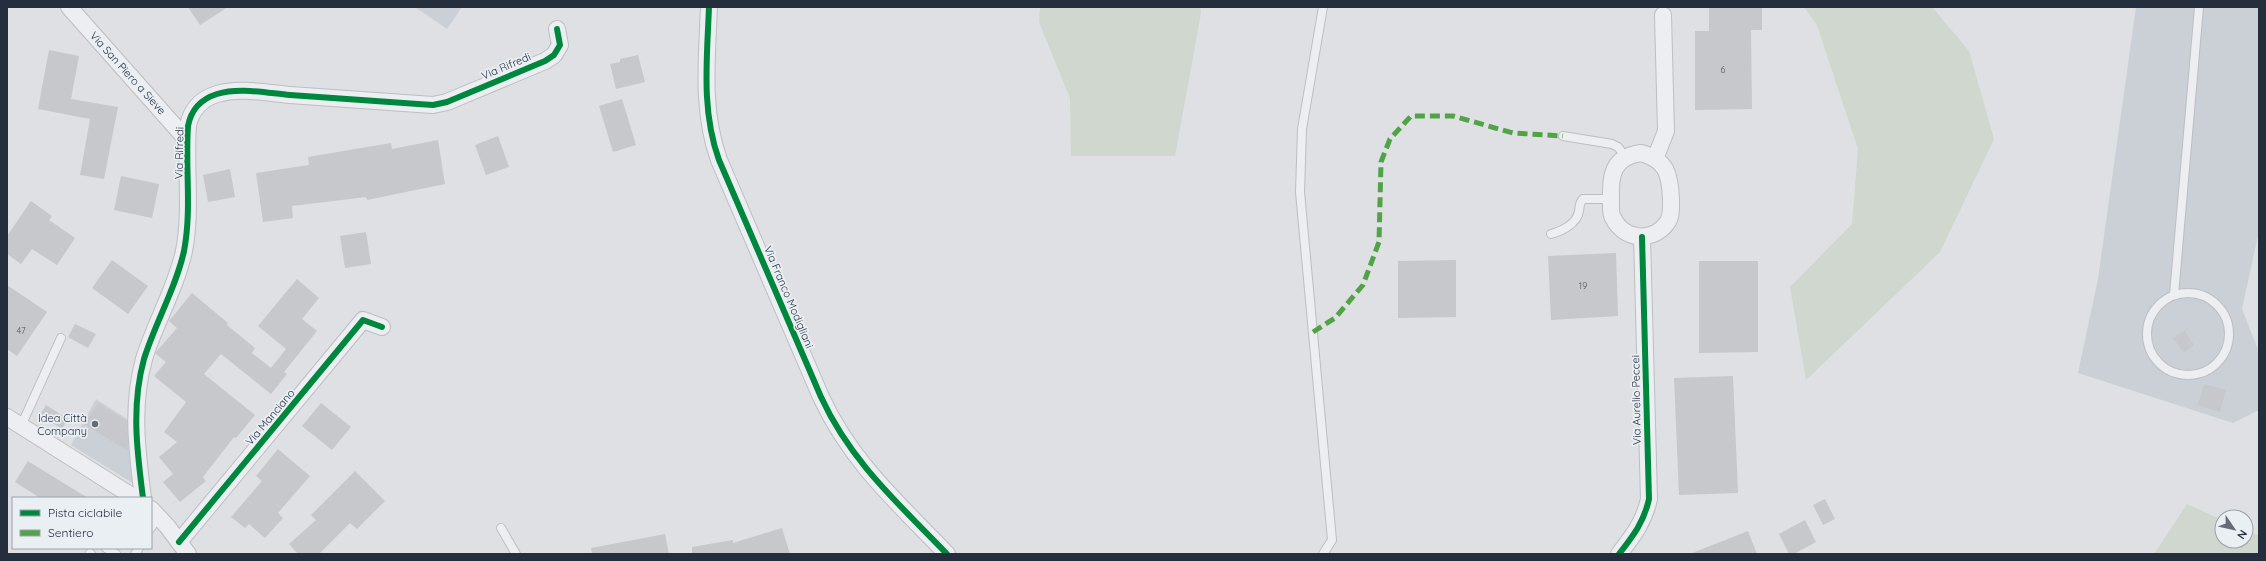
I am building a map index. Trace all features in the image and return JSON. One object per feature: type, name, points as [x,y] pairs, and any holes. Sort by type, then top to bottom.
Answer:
[{"type":"street","name":"Via San Piero a Sieve","points":[[69,7],[187,140]]},
{"type":"street","name":"Via Franco Modigliani","points":[[710,7],[706,88],[708,123],[712,140],[719,160],[818,390],[834,424],[860,462],[947,554]]},
{"type":"street","points":[[1656,159],[1666,131],[1663,15]]},
{"type":"street","name":"Via Rifredi","points":[[143,497],[135,438],[136,400],[144,358],[183,253],[188,210],[187,140],[189,121],[196,107],[209,98],[225,92],[254,92],[418,104],[440,104],[545,61],[554,55],[560,46],[557,29]]},
{"type":"street","points":[[1641,154],[1656,159],[1668,172],[1670,181],[1671,214],[1661,229],[1652,235],[1642,237],[1625,233],[1617,225],[1612,216],[1610,180],[1612,172],[1626,158],[1641,154]]},
{"type":"street","name":"Via Aurelio Peccei","points":[[1619,554],[1640,528],[1649,499],[1642,237]]},
{"type":"street","name":"Via Manciano","points":[[184,548],[363,320],[382,327]]},
{"type":"street","points":[[7,417],[133,497]]},
{"type":"street","points":[[153,518],[184,548]]},
{"type":"lane","points":[[1323,7],[1302,129],[1300,192],[1332,540],[1323,554]]},
{"type":"lane","points":[[2174,295],[2199,7]]},
{"type":"lane","points":[[1563,136],[1612,144],[1618,147],[1626,158]]},
{"type":"lane","points":[[1550,234],[1574,222],[1578,218],[1580,202],[1583,199],[1611,199]]},
{"type":"lane","points":[[2187,293],[2201,294],[2213,300],[2222,310],[2228,322],[2230,336],[2227,349],[2220,360],[2210,369],[2197,374],[2183,375],[2170,371],[2159,363],[2151,352],[2147,339],[2148,325],[2153,312],[2162,302],[2174,295],[2187,293]]},
{"type":"lane","points":[[21,426],[61,338]]},
{"type":"lane","points":[[501,528],[516,554]]},
{"type":"shaded area","points":[[415,7],[462,7],[447,29]]},
{"type":"shaded area","points":[[1040,7],[1200,7],[1201,13],[1175,156],[1071,156],[1070,98],[1039,22]]},
{"type":"shaded area","points":[[1804,7],[1932,7],[1969,51],[1994,139],[1940,252],[1806,380],[1790,287],[1852,224],[1858,149],[1817,25]]},
{"type":"shaded area","points":[[2136,7],[2259,7],[2259,231],[2242,309],[2259,352],[2259,410],[2233,423],[2078,373],[2098,279]]},
{"type":"shaded area","points":[[96,399],[132,422],[139,487],[71,445]]},
{"type":"shaded area","points":[[2187,504],[2214,516],[2214,549],[2254,549],[2254,534],[2259,536],[2259,554],[2154,554]]},
{"type":"building","points":[[188,7],[228,7],[200,25]]},
{"type":"building","points":[[1709,7],[1762,7],[1762,30],[1751,30],[1752,109],[1695,110],[1695,31],[1709,31]]},
{"type":"building","points":[[49,50],[79,56],[71,99],[118,107],[104,179],[80,175],[90,119],[38,109]]},
{"type":"building","points":[[638,55],[645,82],[616,89],[610,64],[620,62],[620,59]]},
{"type":"building","points":[[622,99],[636,145],[613,152],[599,106]]},
{"type":"building","points":[[498,136],[509,167],[486,175],[475,145]]},
{"type":"building","points":[[438,140],[445,184],[367,200],[366,197],[292,206],[293,218],[263,222],[256,173],[309,165],[308,157],[391,143],[392,149]]},
{"type":"building","points":[[230,169],[235,197],[208,202],[203,175]]},
{"type":"building","points":[[121,176],[159,184],[152,218],[114,210]]},
{"type":"building","points":[[31,201],[52,216],[49,220],[75,238],[57,265],[32,249],[21,264],[7,254],[7,236]]},
{"type":"building","points":[[366,232],[371,264],[345,268],[340,236]]},
{"type":"building","points":[[1616,253],[1618,316],[1551,320],[1548,256]]},
{"type":"building","points":[[112,260],[148,286],[128,314],[92,288]]},
{"type":"building","points":[[1456,260],[1456,317],[1398,318],[1398,261]]},
{"type":"building","points":[[1699,261],[1758,261],[1758,352],[1699,353]]},
{"type":"building","points":[[297,279],[319,298],[302,319],[317,331],[284,372],[287,374],[271,394],[221,354],[204,374],[255,415],[236,438],[234,437],[203,477],[206,481],[180,502],[163,482],[173,474],[159,457],[177,442],[164,432],[186,402],[154,376],[166,362],[156,354],[156,352],[177,328],[169,321],[192,293],[255,348],[252,353],[271,368],[286,349],[258,326]]},
{"type":"building","points":[[7,285],[47,312],[17,356],[7,349]]},
{"type":"building","points":[[75,324],[96,334],[88,348],[68,337]]},
{"type":"building","points":[[2184,330],[2194,345],[2184,353],[2173,338]]},
{"type":"building","points":[[1733,376],[1738,493],[1679,495],[1674,378]]},
{"type":"building","points":[[2204,384],[2226,390],[2220,412],[2198,405]]},
{"type":"building","points":[[98,403],[127,421],[128,451],[84,424]]},
{"type":"building","points":[[321,403],[351,427],[332,450],[302,426]]},
{"type":"building","points":[[46,405],[68,419],[62,429],[40,415]]},
{"type":"building","points":[[278,449],[310,476],[278,513],[283,518],[265,538],[249,524],[245,528],[231,517],[262,481],[256,476]]},
{"type":"building","points":[[28,461],[86,497],[38,497],[15,482]]},
{"type":"building","points":[[355,471],[385,501],[357,529],[350,523],[319,554],[298,554],[289,544],[316,520],[311,515]]},
{"type":"building","points":[[1825,499],[1835,519],[1823,525],[1813,505]]},
{"type":"building","points":[[1805,520],[1816,542],[1794,554],[1789,554],[1779,534]]},
{"type":"building","points":[[782,528],[790,554],[692,554],[692,547],[733,540],[733,543]]},
{"type":"building","points":[[1748,531],[1757,554],[1692,553]]},
{"type":"building","points":[[665,534],[669,554],[592,554],[591,548]]},
{"type":"marked path","points":[[1313,332],[1335,318],[1363,285],[1379,242],[1381,162],[1390,139],[1411,116],[1453,116],[1513,133],[1563,136]]},
{"type":"cycle path","points":[[709,7],[706,84],[707,103],[713,141],[719,160],[821,397],[846,442],[861,462],[877,481],[947,554]]},
{"type":"cycle path","points":[[143,497],[136,428],[136,411],[140,377],[144,359],[171,292],[184,251],[188,220],[188,126],[194,110],[211,96],[234,91],[433,105],[447,102],[545,61],[554,55],[560,45],[557,29]]},
{"type":"cycle path","points":[[1619,554],[1641,522],[1649,499],[1642,237]]},
{"type":"cycle path","points":[[179,542],[363,320],[382,327]]},
{"type":"place","name":"Idea Città Company","points":[[95,424]]}]
